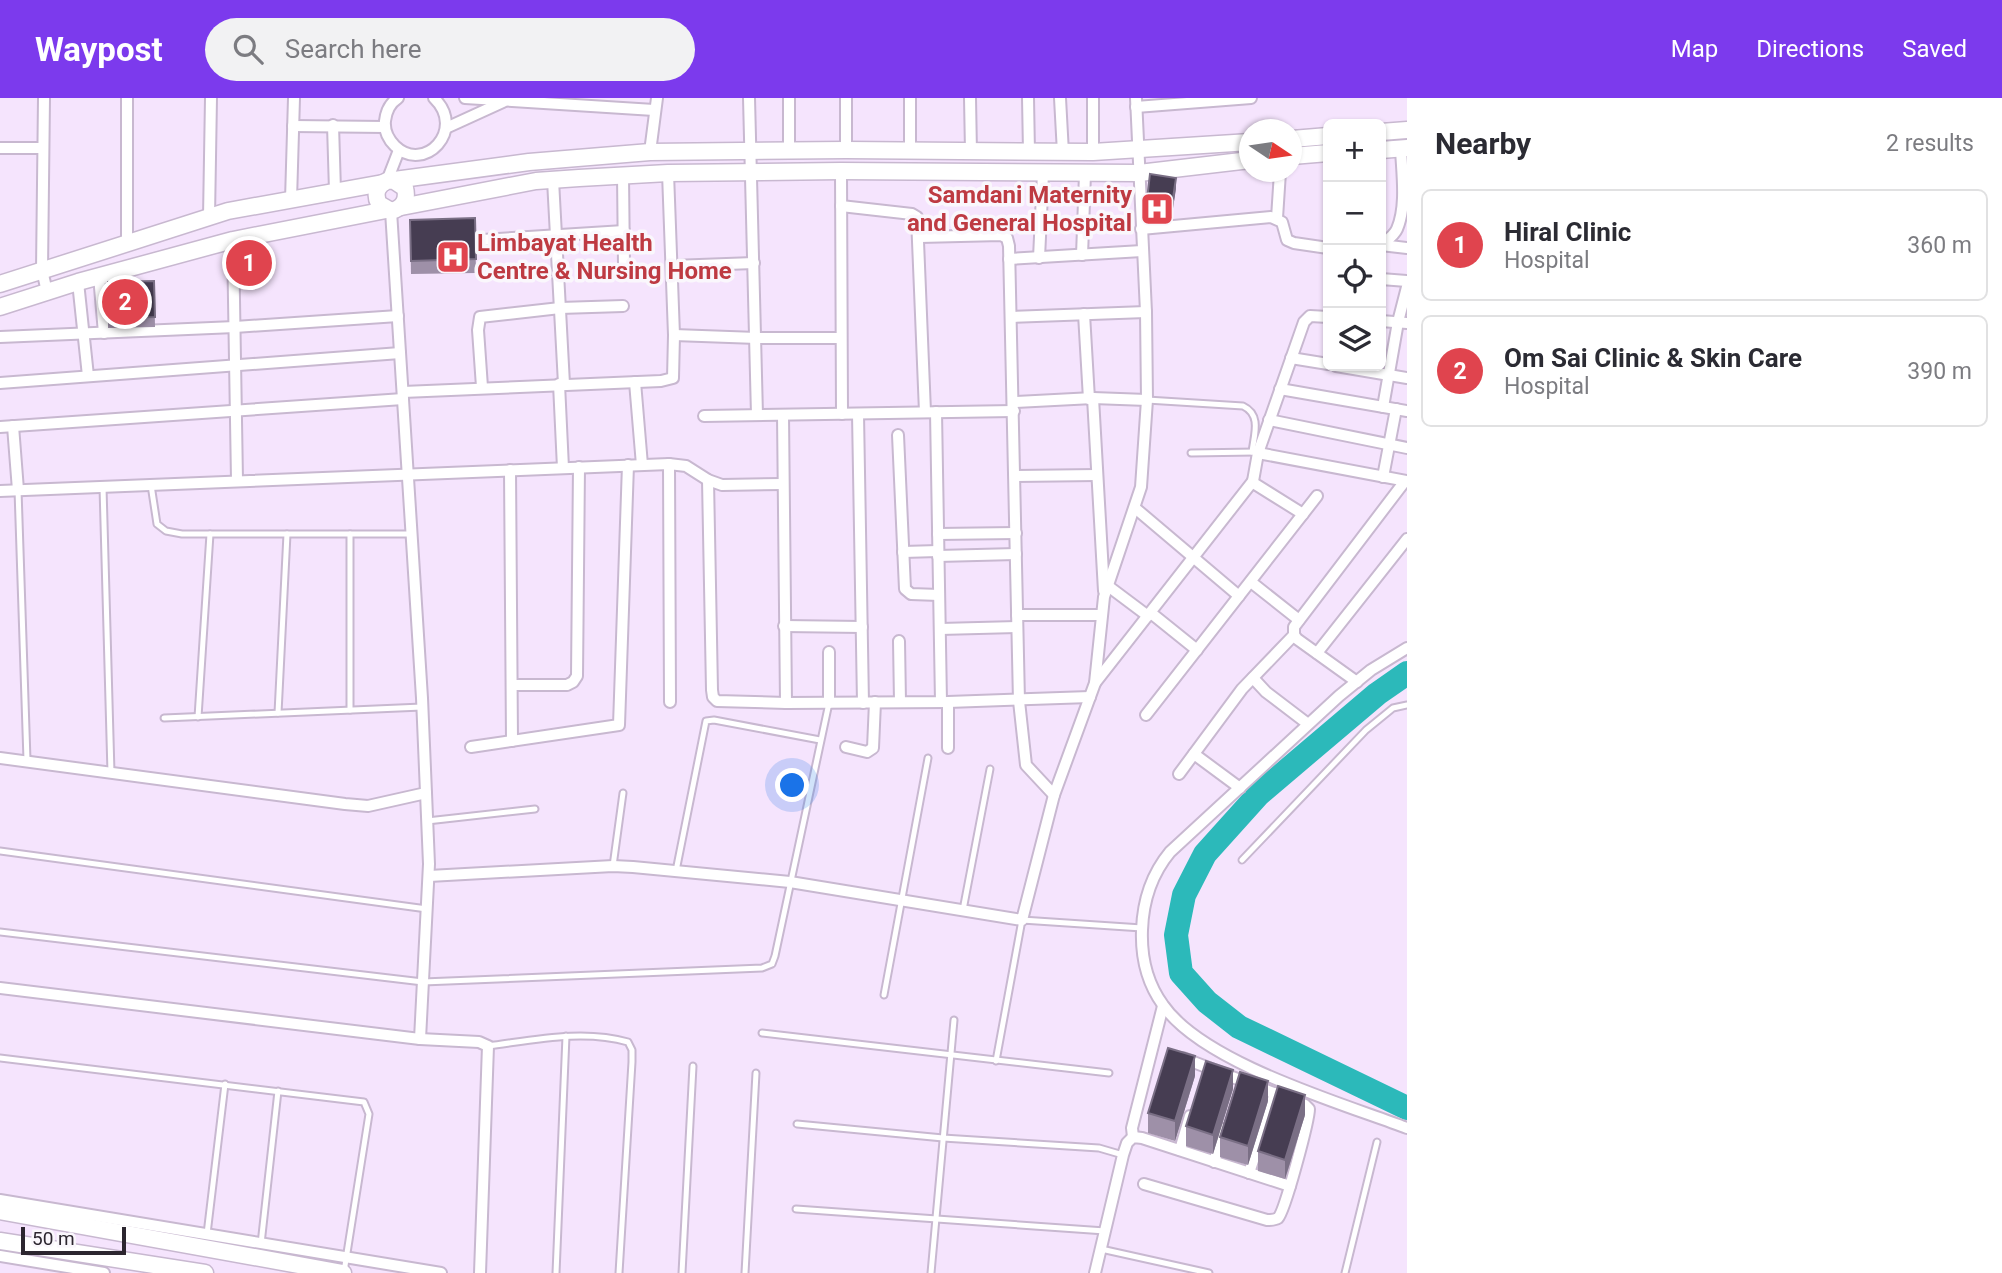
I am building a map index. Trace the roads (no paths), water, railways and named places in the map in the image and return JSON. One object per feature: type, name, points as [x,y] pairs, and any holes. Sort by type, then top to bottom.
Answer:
[{"type":"main road","points":[[1386,132],[1407,130]]},
{"type":"main road","points":[[1302,138],[1323,136]]},
{"type":"main road","points":[[0,284],[228,211],[388,181],[529,162],[650,152],[911,150],[1063,153],[1137,151],[1239,143]]},
{"type":"main road","points":[[1386,150],[1404,148]]},
{"type":"main road","points":[[1302,155],[1323,153]]},
{"type":"main road","points":[[0,307],[78,282],[233,240],[553,180],[668,173],[1139,173],[1239,161]]},
{"type":"main road","points":[[388,181],[402,184],[406,193],[404,203],[393,209],[379,204],[376,195],[388,181]]},
{"type":"main road","points":[[0,1211],[206,1241],[345,1268]]},
{"type":"main road","points":[[0,1241],[76,1265],[205,1273]]},
{"type":"street","points":[[44,98],[42,270],[47,292]]},
{"type":"street","points":[[127,98],[127,243]]},
{"type":"street","points":[[209,217],[211,98]]},
{"type":"street","points":[[291,200],[294,98]]},
{"type":"street","points":[[398,98],[386,113],[385,127],[389,140],[399,150],[412,155],[426,153],[438,145],[445,134],[447,120],[442,106],[434,98]]},
{"type":"street","points":[[465,98],[654,110]]},
{"type":"street","points":[[650,152],[657,98]]},
{"type":"street","points":[[750,98],[757,415]]},
{"type":"street","points":[[789,98],[789,150]]},
{"type":"street","points":[[846,98],[846,150]]},
{"type":"street","points":[[910,98],[911,150]]},
{"type":"street","points":[[970,98],[971,152]]},
{"type":"street","points":[[1028,98],[1029,152]]},
{"type":"street","points":[[1060,98],[1063,153]]},
{"type":"street","points":[[1093,98],[1093,152]]},
{"type":"street","points":[[1096,683],[1101,615],[1106,592],[1135,508],[1144,463],[1147,400],[1146,313],[1136,103],[1251,98]]},
{"type":"street","points":[[446,128],[506,101]]},
{"type":"street","points":[[333,125],[335,191]]},
{"type":"street","points":[[293,126],[385,127]]},
{"type":"street","points":[[0,148],[43,148]]},
{"type":"street","points":[[1386,240],[1396,230],[1404,214],[1404,148]]},
{"type":"street","points":[[388,181],[399,150]]},
{"type":"street","points":[[841,171],[842,414]]},
{"type":"street","points":[[0,427],[236,412],[482,387],[670,380],[673,378],[674,334],[668,173]]},
{"type":"street","points":[[1039,257],[1043,173]]},
{"type":"street","points":[[1082,255],[1085,174]]},
{"type":"street","points":[[623,175],[624,266]]},
{"type":"street","points":[[553,180],[560,308],[563,468]]},
{"type":"street","points":[[1277,218],[1279,182]]},
{"type":"street","points":[[841,206],[912,214],[919,222],[948,748]]},
{"type":"street","points":[[393,209],[428,821],[429,876],[419,1039]]},
{"type":"street","points":[[1141,229],[1277,218],[1282,222],[1287,240],[1323,247]]},
{"type":"street","points":[[482,240],[624,231]]},
{"type":"street","points":[[920,237],[1001,235],[1007,238],[1014,407],[1019,701],[1026,765],[1054,795]]},
{"type":"street","points":[[233,240],[237,480]]},
{"type":"street","points":[[1386,246],[1407,248]]},
{"type":"street","points":[[1009,260],[1142,251]]},
{"type":"street","points":[[672,266],[754,263]]},
{"type":"street","points":[[99,276],[104,333]]},
{"type":"street","points":[[1386,279],[1407,281]]},
{"type":"street","points":[[78,282],[88,376]]},
{"type":"street","points":[[1383,407],[1388,375],[1402,323],[1407,287]]},
{"type":"street","points":[[482,387],[478,322],[480,317],[560,308],[622,306]]},
{"type":"street","points":[[1011,317],[1146,313]]},
{"type":"street","points":[[1084,314],[1106,592]]},
{"type":"street","points":[[0,337],[235,327],[398,316]]},
{"type":"street","points":[[429,876],[612,866],[790,882],[1022,920],[1054,795],[1096,683],[1253,481],[1255,452],[1307,318],[1323,317]]},
{"type":"street","points":[[674,334],[841,338]]},
{"type":"street","points":[[0,383],[400,353]]},
{"type":"street","points":[[1291,358],[1323,363]]},
{"type":"street","points":[[1365,371],[1407,378]]},
{"type":"street","points":[[635,382],[642,465]]},
{"type":"street","points":[[1280,389],[1402,410],[1389,445],[1382,477]]},
{"type":"street","points":[[704,416],[930,412],[1091,399],[1147,400]]},
{"type":"street","points":[[858,414],[863,703]]},
{"type":"street","points":[[783,415],[786,704]]},
{"type":"street","points":[[1269,420],[1407,448]]},
{"type":"street","points":[[13,426],[18,490]]},
{"type":"street","points":[[898,435],[905,589],[911,594],[939,595]]},
{"type":"street","points":[[1179,774],[1253,678],[1294,635],[1294,627],[1299,620],[1406,481],[1255,452]]},
{"type":"street","points":[[668,464],[670,702]]},
{"type":"street","points":[[0,491],[668,464],[686,466],[708,480],[722,485],[783,484]]},
{"type":"street","points":[[471,747],[615,726],[621,721],[628,465]]},
{"type":"street","points":[[512,685],[567,685],[577,676],[579,467]]},
{"type":"street","points":[[510,470],[512,741]]},
{"type":"street","points":[[1015,476],[1097,475]]},
{"type":"street","points":[[708,480],[713,697],[720,702],[786,704],[1019,701],[1090,697]]},
{"type":"street","points":[[1253,481],[1303,514]]},
{"type":"street","points":[[1146,715],[1317,496]]},
{"type":"street","points":[[1135,508],[1239,596]]},
{"type":"street","points":[[938,534],[1016,533]]},
{"type":"street","points":[[1317,653],[1407,539]]},
{"type":"street","points":[[903,552],[1016,554]]},
{"type":"street","points":[[1251,582],[1299,620]]},
{"type":"street","points":[[1106,592],[1149,615],[1197,650]]},
{"type":"street","points":[[940,629],[1101,615]]},
{"type":"street","points":[[784,626],[862,627]]},
{"type":"street","points":[[1294,635],[1357,682]]},
{"type":"street","points":[[899,641],[900,702]]},
{"type":"street","points":[[1407,648],[1357,682],[1308,724],[1158,865],[1148,888],[1142,914],[1141,949],[1149,978],[1163,1006],[1182,1026],[1212,1048],[1248,1067],[1407,1128]]},
{"type":"street","points":[[829,703],[830,652]]},
{"type":"street","points":[[1253,678],[1266,692],[1308,724]]},
{"type":"street","points":[[846,747],[871,752],[875,702]]},
{"type":"street","points":[[1194,754],[1240,788]]},
{"type":"street","points":[[0,758],[356,805],[384,803],[426,793]]},
{"type":"street","points":[[0,988],[419,1039],[479,1042],[488,1046],[481,1273]]},
{"type":"street","points":[[1133,1137],[1132,1128],[1163,1006]]},
{"type":"street","points":[[1144,1184],[1274,1220],[1280,1215],[1290,1186],[1309,1113],[1305,1105],[1167,1052]]},
{"type":"street","points":[[1202,1079],[1205,1067]]},
{"type":"street","points":[[1236,1091],[1240,1080]]},
{"type":"street","points":[[1249,1173],[1275,1093]]},
{"type":"street","points":[[1180,1150],[1194,1102]]},
{"type":"street","points":[[1214,1161],[1229,1115]]},
{"type":"street","points":[[1133,1137],[1290,1186]]},
{"type":"street","points":[[1095,1273],[1123,1156],[1127,1143],[1133,1137]]},
{"type":"street","points":[[0,1200],[206,1241]]},
{"type":"street","points":[[0,1256],[76,1265],[104,1273]]},
{"type":"street","points":[[345,1268],[441,1273]]},
{"type":"lane","points":[[1147,400],[1243,406],[1250,409],[1256,421],[1255,452],[1191,453]]},
{"type":"lane","points":[[152,485],[157,524],[166,531],[183,534],[411,534]]},
{"type":"lane","points":[[103,487],[111,773]]},
{"type":"lane","points":[[18,490],[27,762]]},
{"type":"lane","points":[[198,716],[210,534]]},
{"type":"lane","points":[[278,713],[287,534]]},
{"type":"lane","points":[[350,534],[350,710]]},
{"type":"lane","points":[[0,932],[423,982],[762,968],[772,964],[775,956],[829,703]]},
{"type":"lane","points":[[1242,860],[1366,730],[1393,708],[1407,705]]},
{"type":"lane","points":[[164,718],[422,706]]},
{"type":"lane","points":[[676,871],[706,721],[714,720],[820,740]]},
{"type":"lane","points":[[884,995],[928,758]]},
{"type":"lane","points":[[963,910],[990,769]]},
{"type":"lane","points":[[612,866],[623,793]]},
{"type":"lane","points":[[428,821],[535,809]]},
{"type":"lane","points":[[0,851],[427,909]]},
{"type":"lane","points":[[996,1061],[1022,920],[1142,928]]},
{"type":"lane","points":[[931,1273],[954,1020]]},
{"type":"lane","points":[[762,1033],[1109,1073]]},
{"type":"lane","points":[[488,1046],[566,1037],[613,1038],[628,1042],[632,1050],[619,1273]]},
{"type":"lane","points":[[556,1273],[566,1037]]},
{"type":"lane","points":[[0,1058],[364,1102],[369,1115],[345,1268]]},
{"type":"lane","points":[[682,1273],[693,1066]]},
{"type":"lane","points":[[745,1273],[756,1073]]},
{"type":"lane","points":[[206,1241],[225,1084]]},
{"type":"lane","points":[[260,1250],[278,1091]]},
{"type":"lane","points":[[797,1124],[943,1138],[1099,1148],[1123,1156]]},
{"type":"lane","points":[[1345,1273],[1377,1142]]},
{"type":"lane","points":[[796,1209],[1105,1231]]},
{"type":"lane","points":[[1101,1249],[1209,1273]]},
{"type":"waterway","points":[[1407,673],[1377,694],[1259,794],[1205,854],[1184,895],[1176,935],[1181,973],[1207,1002],[1239,1027],[1407,1108]]},
{"type":"place","name":"Samdani Maternity and General Hospital","points":[[1157,209]]},
{"type":"place","name":"Limbayat Health Centre & Nursing Home","points":[[453,257]]},
{"type":"place","name":"Hiral Clinic","points":[[249,263]]},
{"type":"place","name":"Om Sai Clinic & Skin Care","points":[[125,302]]}]
